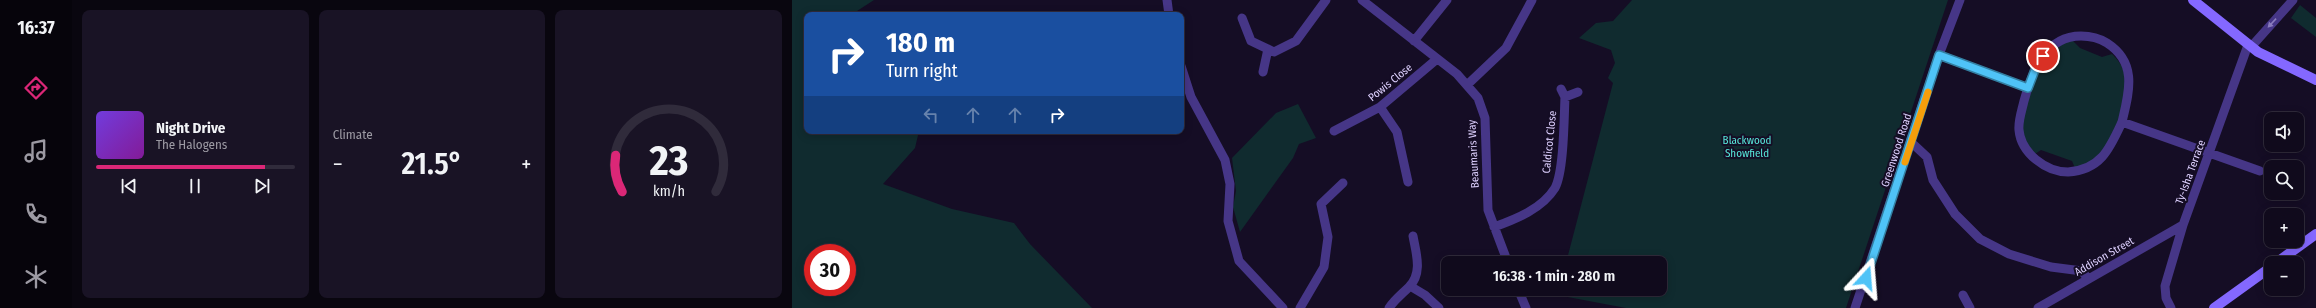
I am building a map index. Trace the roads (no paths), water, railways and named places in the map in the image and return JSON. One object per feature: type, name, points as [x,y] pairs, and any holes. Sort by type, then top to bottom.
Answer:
[{"type":"street","points":[[1166,0],[1168,12]]},
{"type":"street","points":[[1242,18],[1251,41],[1274,52],[1296,41],[1326,0]]},
{"type":"street","name":"Beaumaris Way","points":[[1362,0],[1457,74],[1478,98],[1485,118],[1488,210],[1505,256]]},
{"type":"street","points":[[1414,41],[1447,0]]},
{"type":"street","points":[[1467,85],[1506,48],[1532,0]]},
{"type":"street","name":"Greenwood Road","points":[[1856,308],[1912,143],[1939,55],[1960,0]]},
{"type":"street","points":[[2193,0],[2249,46],[2316,80]]},
{"type":"street","name":"Ty-Isha Terrace","points":[[2171,308],[2166,298],[2165,286],[2182,225],[2249,46],[2293,0]]},
{"type":"street","points":[[2073,36],[2098,38],[2112,48],[2125,63],[2130,86],[2122,122],[2109,150],[2096,163],[2082,170],[2067,172],[2048,168],[2034,159],[2027,149],[2019,131],[2020,118],[2028,88],[2038,62],[2060,40],[2073,36]]},
{"type":"street","points":[[1263,72],[1268,49]]},
{"type":"street","points":[[1939,55],[2028,88]]},
{"type":"street","name":"Powis Close","points":[[1334,131],[1380,107],[1437,58]]},
{"type":"street","points":[[1184,75],[1191,97],[1225,160],[1230,184],[1228,221],[1240,261],[1274,300],[1283,308]]},
{"type":"street","name":"Caldicot Close","points":[[1494,227],[1535,208],[1555,187],[1559,175],[1563,93],[1578,92]]},
{"type":"street","points":[[1380,107],[1397,132],[1408,182]]},
{"type":"street","points":[[2122,122],[2260,171]]},
{"type":"street","points":[[1912,143],[1927,157],[1933,180],[1955,214],[1980,239],[2016,257],[2051,267],[2082,271],[2088,279]]},
{"type":"street","points":[[1300,308],[1324,267],[1328,237],[1321,204],[1343,183]]},
{"type":"street","name":"Addison Street","points":[[2038,308],[2182,225]]},
{"type":"street","points":[[2286,256],[2316,234]]},
{"type":"street","points":[[1389,308],[1396,298],[1410,286],[1419,266],[1413,236]]},
{"type":"street","points":[[2214,308],[2264,272]]},
{"type":"street","points":[[1410,286],[1425,295],[1438,308]]},
{"type":"street","points":[[1963,295],[1970,308]]},
{"type":"street","points":[[1521,296],[1526,308]]},
{"type":"park label","name":"Blackwood Showfield","points":[[1747,146]]}]
